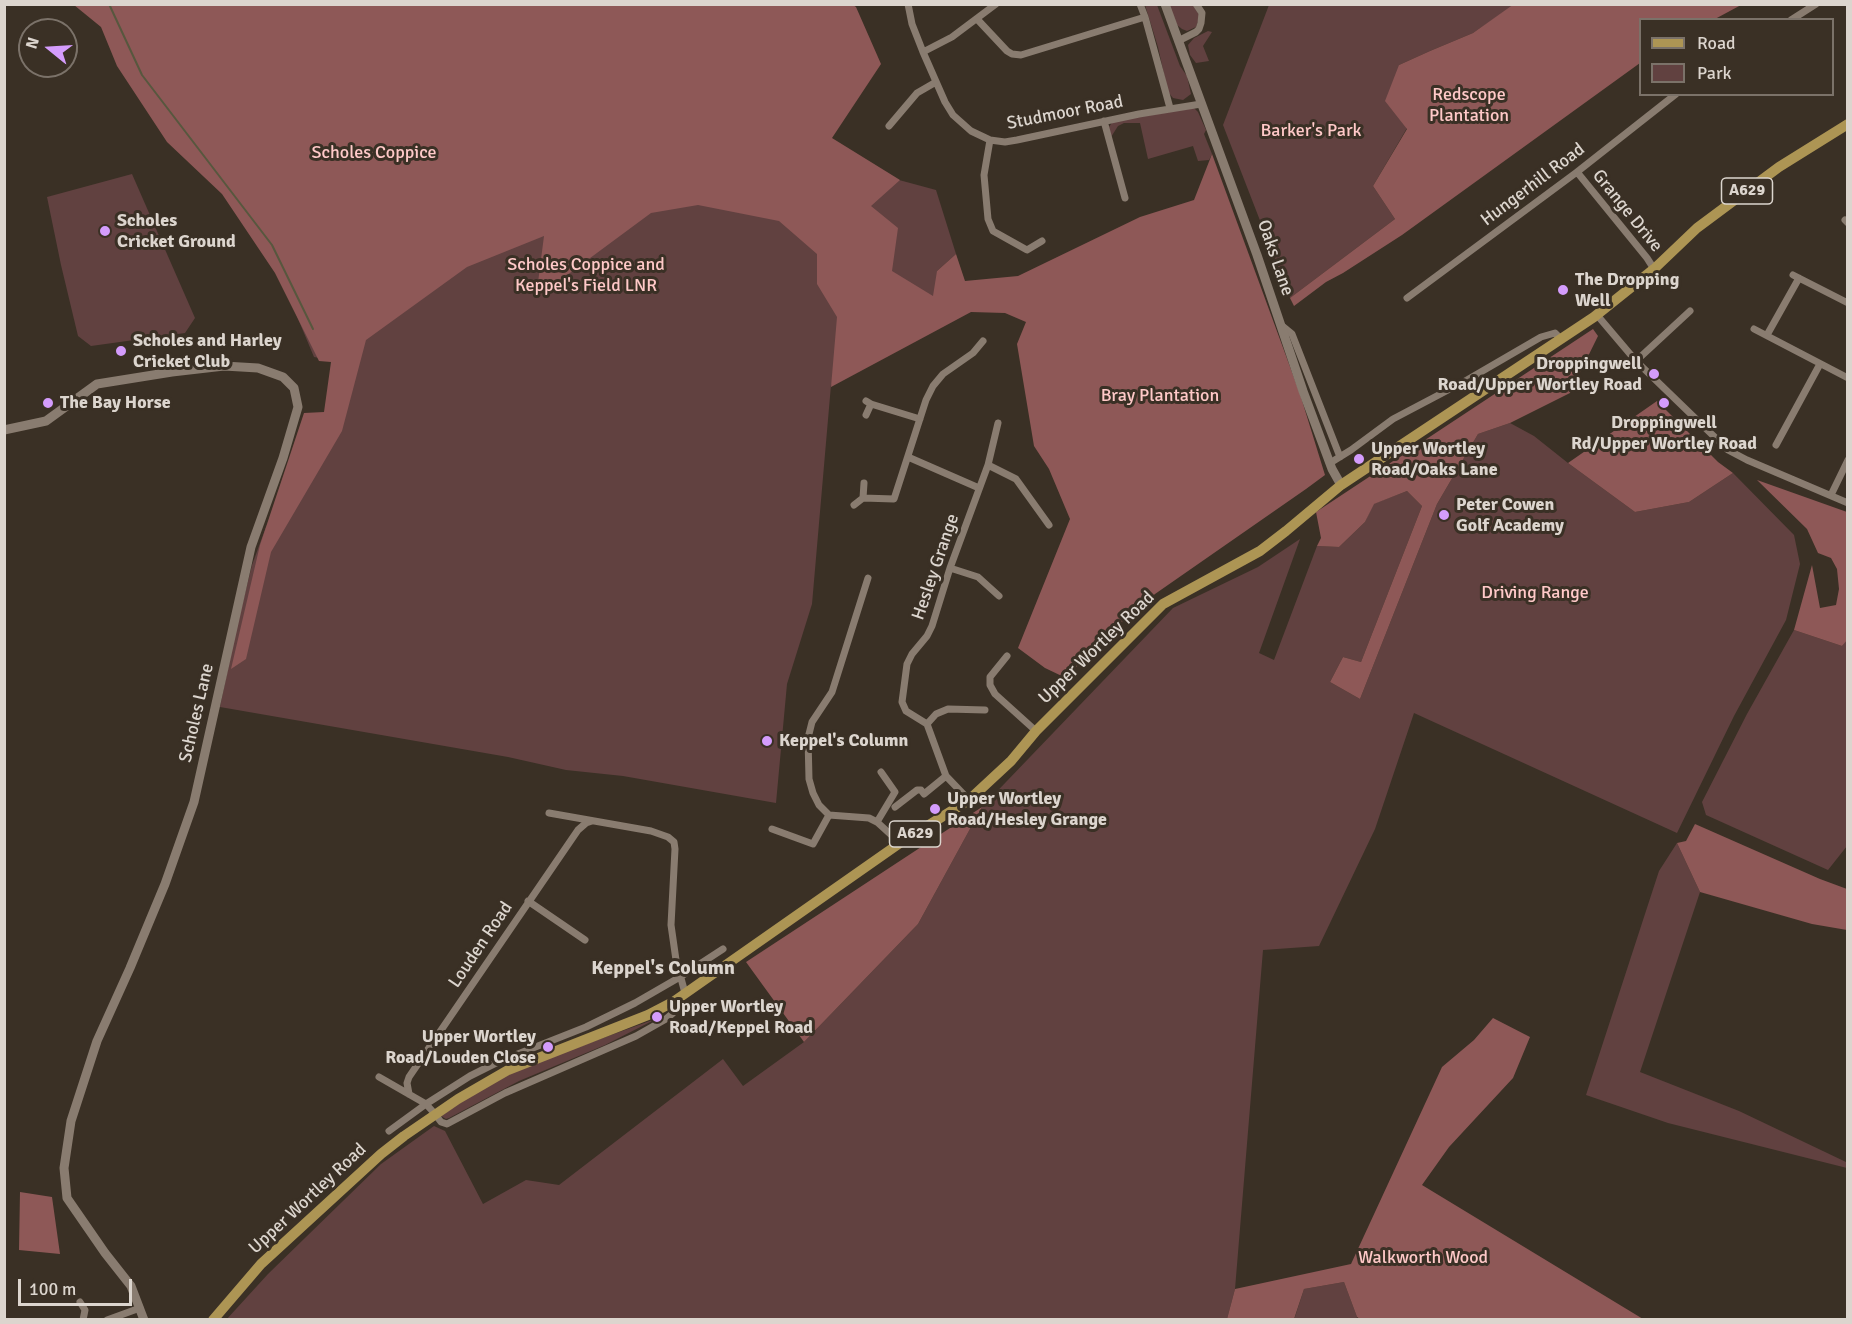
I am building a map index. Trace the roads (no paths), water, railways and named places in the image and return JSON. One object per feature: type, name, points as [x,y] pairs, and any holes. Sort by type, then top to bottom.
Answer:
[{"type":"main road","name":"Upper Wortley Road","points":[[213,1320],[261,1264],[345,1186],[381,1154],[435,1114],[482,1083],[508,1070],[648,1015],[673,1002],[900,843],[969,800],[1011,761],[1036,731],[1163,604],[1260,550],[1341,485],[1597,315],[1654,269],[1697,228],[1772,172],[1848,124]]},
{"type":"street","name":"Studmoor Road","points":[[908,4],[912,24],[945,102],[958,120],[971,131],[990,140],[1005,142],[1017,140],[1170,108],[1201,104]]},
{"type":"street","points":[[923,52],[952,37],[996,4]]},
{"type":"street","points":[[1140,4],[1170,108]]},
{"type":"street","name":"Oaks Lane","points":[[1165,4],[1330,463],[1341,485]]},
{"type":"street","points":[[1178,40],[1199,29],[1202,12],[1196,4]]},
{"type":"street","points":[[1803,8],[1816,4]]},
{"type":"street","points":[[977,19],[1007,51],[1021,55],[1145,17]]},
{"type":"street","points":[[889,126],[917,93],[936,82]]},
{"type":"street","name":"Hungerhill Road","points":[[1407,298],[1577,172],[1673,96]]},
{"type":"street","points":[[1104,121],[1125,198]]},
{"type":"street","points":[[990,140],[984,176],[988,219],[993,231],[1028,250],[1042,241]]},
{"type":"street","name":"Grange Drive","points":[[1577,172],[1654,269]]},
{"type":"street","points":[[1767,335],[1796,277],[1848,303]]},
{"type":"street","points":[[1636,361],[1690,311]]},
{"type":"street","points":[[1597,315],[1636,361],[1728,450],[1848,503]]},
{"type":"street","points":[[1280,323],[1292,334],[1340,458]]},
{"type":"street","points":[[1754,329],[1848,378]]},
{"type":"street","points":[[1330,463],[1393,419],[1541,337],[1555,333],[1561,339]]},
{"type":"street","points":[[894,499],[926,400],[933,386],[943,374],[973,353],[983,341]]},
{"type":"street","points":[[1776,445],[1820,364]]},
{"type":"street","name":"Scholes Lane","points":[[4,430],[45,420],[97,384],[224,366],[258,368],[283,377],[294,388],[298,407],[283,458],[251,547],[194,802],[165,884],[97,1041],[71,1121],[64,1168],[67,1198],[131,1286],[144,1320]]},
{"type":"street","points":[[866,415],[869,403],[920,419]]},
{"type":"street","name":"Hesley Grange","points":[[927,724],[903,707],[907,664],[932,626],[950,568],[988,465],[998,423]]},
{"type":"street","points":[[908,457],[979,488]]},
{"type":"street","points":[[1831,495],[1848,460]]},
{"type":"street","points":[[988,465],[1016,479],[1049,525]]},
{"type":"street","points":[[854,505],[862,498],[864,483]]},
{"type":"street","points":[[862,498],[894,499],[902,504]]},
{"type":"street","points":[[950,568],[978,577],[999,596]]},
{"type":"street","points":[[868,578],[832,692],[812,722],[808,738],[807,764],[813,794],[819,805],[829,815],[859,816],[878,822],[900,843]]},
{"type":"street","points":[[1007,656],[990,677],[990,685],[995,694],[1036,731]]},
{"type":"street","points":[[969,800],[946,776],[927,724],[936,714],[948,709],[985,710]]},
{"type":"street","points":[[878,822],[895,792],[880,772]]},
{"type":"street","points":[[895,807],[917,790],[921,790],[924,794],[946,776]]},
{"type":"street","points":[[549,813],[651,831],[668,837],[674,842],[671,925],[676,960],[685,993]]},
{"type":"street","points":[[772,829],[813,844],[829,815]]},
{"type":"street","name":"Louden Road","points":[[409,1094],[407,1083],[409,1077],[578,830],[592,821]]},
{"type":"street","points":[[528,901],[585,940]]},
{"type":"street","points":[[389,1131],[470,1076],[500,1060],[586,1027],[635,1003],[723,949]]},
{"type":"street","name":"Upper Wortley Road","points":[[435,1114],[441,1122],[447,1124],[505,1093],[636,1036],[673,1013],[673,1002]]},
{"type":"street","points":[[379,1077],[426,1104],[435,1114]]},
{"type":"street","points":[[80,1302],[84,1310],[83,1320]]},
{"type":"street","points":[[107,1320],[140,1308]]},
{"type":"waterway","points":[[109,4],[142,75],[272,245],[313,329]]},
{"type":"place","name":"Scholes Cricket Ground","points":[[105,231]]},
{"type":"place","name":"The Dropping Well","points":[[1563,290]]},
{"type":"place","name":"Scholes and Harley Cricket Club","points":[[121,351]]},
{"type":"place","name":"Droppingwell Road/Upper Wortley Road","points":[[1654,374]]},
{"type":"place","name":"The Bay Horse","points":[[48,403]]},
{"type":"place","name":"Droppingwell Rd/Upper Wortley Road","points":[[1664,403]]},
{"type":"place","name":"Upper Wortley Road/Oaks Lane","points":[[1359,459]]},
{"type":"place","name":"Peter Cowen Golf Academy","points":[[1444,515]]},
{"type":"place","name":"Keppel's Column","points":[[767,741]]},
{"type":"place","name":"Upper Wortley Road/Hesley Grange","points":[[935,809]]},
{"type":"place","name":"Upper Wortley Road/Keppel Road","points":[[657,1017]]},
{"type":"place","name":"Upper Wortley Road/Louden Close","points":[[548,1047]]},
{"type":"district","name":"Keppel's Column","points":[[663,969]]},
{"type":"park label","name":"Redscope Plantation","points":[[1469,106]]},
{"type":"park label","name":"Barker's Park","points":[[1311,131]]},
{"type":"park label","name":"Scholes Coppice","points":[[374,153]]},
{"type":"park label","name":"Scholes Coppice and Keppel's Field LNR","points":[[586,275]]},
{"type":"park label","name":"Bray Plantation","points":[[1160,396]]},
{"type":"park label","name":"Driving Range","points":[[1535,593]]},
{"type":"park label","name":"Walkworth Wood","points":[[1423,1258]]}]
